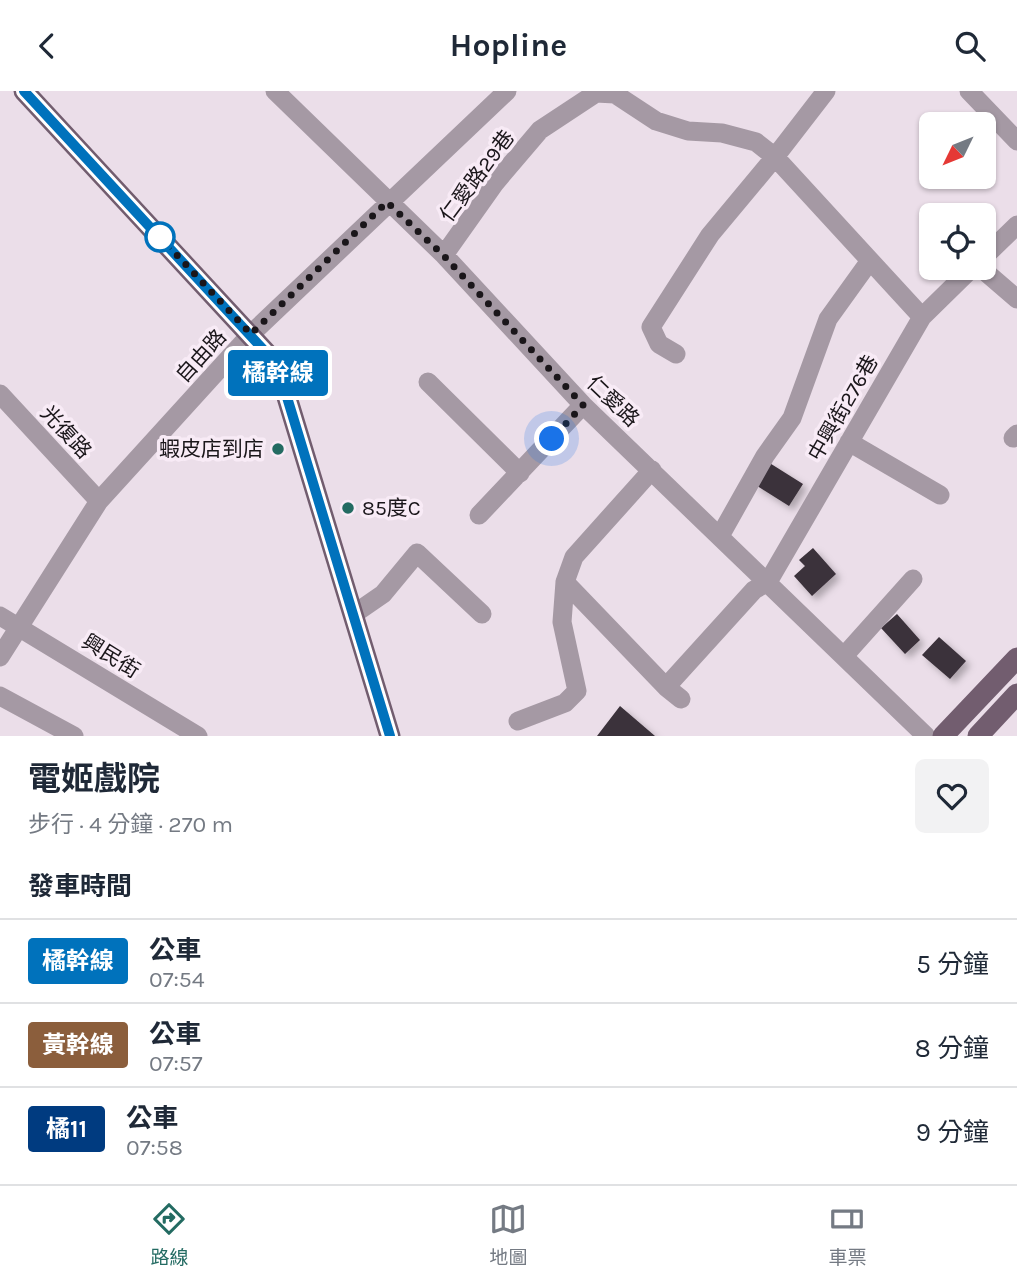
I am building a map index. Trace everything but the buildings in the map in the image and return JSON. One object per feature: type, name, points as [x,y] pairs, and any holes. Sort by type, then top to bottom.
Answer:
[{"type":"main road","points":[[24,91],[272,359],[280,377],[390,736]]},
{"type":"main road","points":[[943,736],[1017,658]]},
{"type":"main road","points":[[978,736],[1017,694]]},
{"type":"street","name":"仁愛路","points":[[275,91],[443,255],[583,405],[926,736]]},
{"type":"street","name":"自由路","points":[[0,657],[9,621],[99,501],[251,334],[387,202],[507,91]]},
{"type":"street","points":[[676,354],[659,344],[651,327],[710,235],[826,91]]},
{"type":"street","points":[[969,91],[1017,141]]},
{"type":"street","name":"仁愛路29巷","points":[[443,255],[465,229],[495,183],[540,130],[596,93],[615,94],[656,121],[688,131],[722,133],[756,142],[775,157],[922,317]]},
{"type":"street","points":[[996,245],[1017,225]]},
{"type":"street","points":[[720,536],[765,456],[792,418],[828,319],[869,262]]},
{"type":"street","name":"中興街276巷","points":[[768,582],[922,317],[960,280]]},
{"type":"street","points":[[995,280],[1017,299]]},
{"type":"street","points":[[428,382],[520,473]]},
{"type":"street","name":"光復路","points":[[0,394],[99,501]]},
{"type":"street","points":[[479,515],[583,405]]},
{"type":"street","points":[[849,442],[940,495]]},
{"type":"street","points":[[518,721],[565,703],[577,691],[562,622],[565,582],[574,557],[652,470]]},
{"type":"street","points":[[354,614],[383,594],[417,554],[482,614]]},
{"type":"street","points":[[844,656],[913,579]]},
{"type":"street","points":[[565,582],[674,693],[754,590],[768,582]]},
{"type":"street","name":"興民街","points":[[9,621],[198,736]]},
{"type":"street","points":[[0,696],[74,736]]},
{"type":"bus line","name":"橘幹線","points":[[24,91],[272,359],[286,394],[390,736]]},
{"type":"place","name":"蝦皮店到店","points":[[278,449]]},
{"type":"place","name":"85度C","points":[[348,508]]},
{"type":"route","points":[[160,237],[251,334],[387,202],[443,255],[583,405],[552,439]]}]
